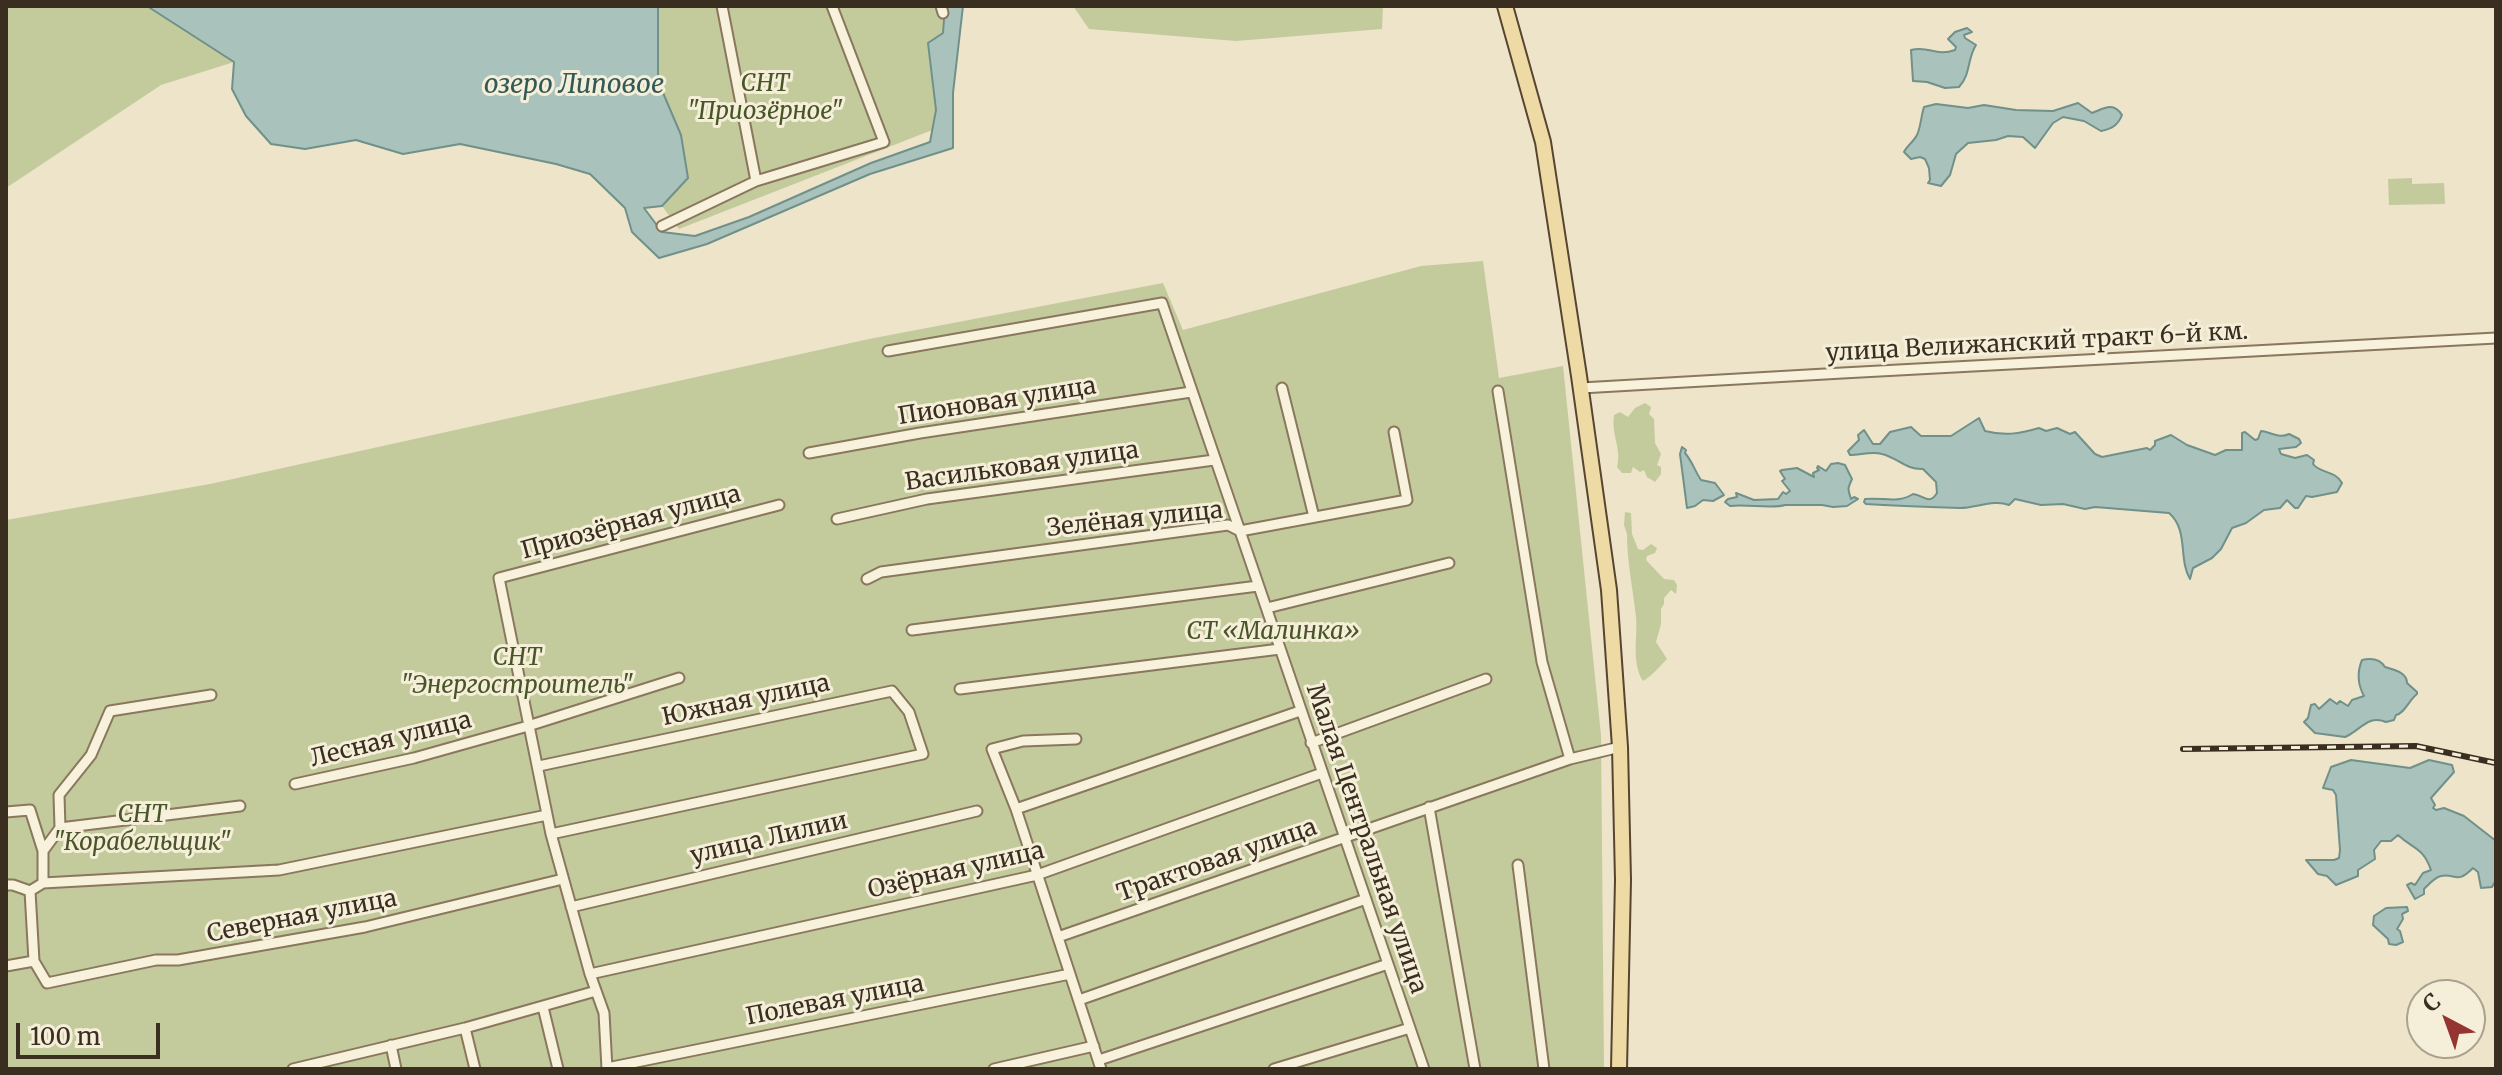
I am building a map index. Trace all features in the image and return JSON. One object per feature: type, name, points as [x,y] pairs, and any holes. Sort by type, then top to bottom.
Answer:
[{"type":"main road","points":[[1505,6],[1543,142],[1609,590],[1620,747],[1623,880],[1619,1069]]},
{"type":"street","points":[[722,6],[756,181]]},
{"type":"street","points":[[662,226],[756,181],[884,142],[832,6]]},
{"type":"street","name":"Малая Центральная улица","points":[[888,351],[1162,303],[1424,1069]]},
{"type":"street","name":"улица Велижанский тракт 6-й км.","points":[[1581,388],[2496,338]]},
{"type":"street","points":[[1282,388],[1314,517]]},
{"type":"street","points":[[1498,391],[1542,662],[1570,759]]},
{"type":"street","name":"Пионовая улица","points":[[809,453],[1191,392]]},
{"type":"street","name":"Зелёная улица","points":[[867,579],[881,572],[1228,525],[1240,531],[1407,500],[1394,432]]},
{"type":"street","name":"Васильковая улица","points":[[837,519],[927,499],[1214,460]]},
{"type":"street","name":"Приозёрная улица","points":[[528,726],[499,578],[779,505]]},
{"type":"street","points":[[1267,608],[1449,563]]},
{"type":"street","points":[[912,630],[1258,586]]},
{"type":"street","points":[[960,689],[1280,649]]},
{"type":"street","name":"Лесная улица","points":[[295,784],[414,758],[679,678]]},
{"type":"street","points":[[1311,743],[1486,679]]},
{"type":"street","name":"Южная улица","points":[[539,766],[892,691],[909,712],[923,754],[551,834]]},
{"type":"street","points":[[43,851],[60,828],[59,795],[91,755],[110,711],[211,695]]},
{"type":"street","points":[[1016,809],[1300,711]]},
{"type":"street","points":[[528,726],[539,766],[551,834],[604,1013],[607,1068]]},
{"type":"street","points":[[1076,739],[1023,741],[992,749],[1016,809],[1100,1065],[1388,964]]},
{"type":"street","name":"Трактовая улица","points":[[1058,937],[1570,759],[1620,747]]},
{"type":"street","name":"Озёрная улица","points":[[590,974],[1037,875],[1322,773]]},
{"type":"street","points":[[60,828],[240,806]]},
{"type":"street","points":[[1429,807],[1475,1069]]},
{"type":"street","points":[[6,812],[30,810],[43,851],[43,883]]},
{"type":"street","name":"улица Лилии","points":[[571,907],[977,811]]},
{"type":"street","points":[[30,891],[43,883],[279,870],[547,815]]},
{"type":"street","points":[[1518,865],[1544,1069]]},
{"type":"street","name":"Северная улица","points":[[34,961],[47,983],[156,960],[178,960],[365,927],[563,879]]},
{"type":"street","points":[[6,885],[30,891]]},
{"type":"street","points":[[6,966],[34,961],[30,891]]},
{"type":"street","points":[[1079,1000],[1366,899]]},
{"type":"street","name":"Полевая улица","points":[[607,1068],[1070,974]]},
{"type":"street","points":[[293,1069],[465,1028],[596,991]]},
{"type":"street","points":[[543,1007],[558,1069]]},
{"type":"street","points":[[465,1028],[475,1069]]},
{"type":"street","points":[[1274,1069],[1410,1028]]},
{"type":"street","points":[[391,1045],[396,1069]]},
{"type":"street","points":[[994,1069],[1094,1046]]},
{"type":"green space","points":[[6,6],[147,6],[234,62],[161,85],[6,188]]},
{"type":"green space","name":"СНТ \"Приозёрное\"","points":[[658,6],[953,6],[940,127],[679,229],[662,206],[688,178],[681,135],[658,81]]},
{"type":"green space","points":[[1073,6],[1383,6],[1382,29],[1236,41],[1089,29]]},
{"type":"green space","points":[[2412,178],[2412,184],[2444,183],[2445,204],[2389,205],[2388,179]]},
{"type":"green space","points":[[1483,261],[1499,378],[1563,366],[1601,735],[1604,1069],[6,1069],[6,520],[210,484],[869,339],[1163,283],[1183,330],[1421,266]]},
{"type":"green space","points":[[1645,403],[1651,407],[1649,414],[1654,419],[1655,443],[1661,454],[1657,465],[1661,467],[1661,474],[1655,482],[1647,477],[1644,470],[1640,472],[1633,467],[1631,473],[1622,473],[1617,467],[1614,415],[1620,412],[1628,417],[1635,408]]},
{"type":"green space","points":[[1625,512],[1631,513],[1632,534],[1638,549],[1643,550],[1651,544],[1657,548],[1646,560],[1664,579],[1674,580],[1677,585],[1676,594],[1671,590],[1664,598],[1656,642],[1667,659],[1643,681],[1636,658],[1636,617]]},
{"type":"water","name":"озеро Липовое","points":[[147,6],[658,6],[658,81],[681,135],[688,178],[662,206],[644,208],[662,232],[695,236],[749,217],[871,163],[930,142],[936,110],[928,43],[943,33],[945,6],[963,6],[953,93],[953,148],[870,174],[707,244],[659,258],[632,232],[625,208],[590,174],[556,164],[460,144],[403,154],[356,140],[305,149],[271,144],[246,116],[232,89],[234,62]]},
{"type":"water","points":[[1967,28],[1972,32],[1964,35],[1965,38],[1976,45],[1959,87],[1945,88],[1913,81],[1911,50],[1955,50],[1956,47],[1948,39],[1955,32]]},
{"type":"water","points":[[2078,103],[2092,113],[2111,107],[2122,115],[2114,126],[2101,131],[2084,121],[2063,117],[2053,123],[2035,148],[2023,137],[2008,136],[1968,143],[1956,154],[1950,175],[1941,186],[1928,183],[1929,168],[1925,159],[1911,159],[1904,152],[1917,135],[1924,107],[1936,104],[1968,108],[1984,105],[2053,111]]},
{"type":"water","points":[[1979,418],[1985,431],[1992,433],[2012,434],[2039,428],[2046,431],[2057,428],[2070,434],[2075,432],[2095,454],[2102,457],[2147,448],[2150,450],[2155,441],[2171,435],[2187,445],[2215,455],[2226,450],[2242,450],[2242,433],[2245,432],[2255,440],[2261,431],[2278,436],[2289,434],[2301,443],[2296,447],[2279,449],[2281,454],[2295,458],[2307,455],[2314,460],[2316,467],[2336,476],[2342,483],[2337,492],[2306,496],[2298,508],[2287,500],[2280,508],[2264,510],[2246,523],[2232,528],[2221,549],[2193,568],[2190,579],[2184,563],[2179,528],[2169,513],[2041,505],[2015,499],[2009,505],[1991,503],[1960,508],[1864,502],[1865,499],[1896,499],[1913,494],[1931,499],[1937,493],[1936,482],[1923,469],[1912,468],[1878,453],[1850,455],[1848,451],[1864,430],[1873,444],[1880,444],[1890,432],[1911,427],[1921,436],[1951,436]]},
{"type":"water","points":[[1682,447],[1701,480],[1715,483],[1724,495],[1687,508],[1680,454]]},
{"type":"water","points":[[1831,464],[1845,465],[1852,479],[1848,489],[1851,499],[1858,499],[1847,506],[1730,506],[1725,502],[1737,497],[1736,493],[1754,500],[1778,499],[1783,492],[1786,494],[1790,491],[1782,481],[1785,479],[1780,471],[1797,468],[1814,477],[1818,466],[1826,471]]},
{"type":"water","points":[[2362,660],[2375,660],[2399,672],[2417,694],[2394,720],[2374,720],[2345,737],[2315,733],[2304,722],[2311,705],[2315,704],[2319,709],[2330,699],[2348,706],[2352,700],[2364,696],[2359,678]]},
{"type":"water","points":[[2351,760],[2410,768],[2429,760],[2452,765],[2454,772],[2431,798],[2435,805],[2433,808],[2444,808],[2464,816],[2496,841],[2496,880],[2492,887],[2481,888],[2478,872],[2473,868],[2459,877],[2446,875],[2436,878],[2424,889],[2424,894],[2415,899],[2407,885],[2415,885],[2423,873],[2431,870],[2421,853],[2398,835],[2391,841],[2381,841],[2374,850],[2375,859],[2358,870],[2358,876],[2336,885],[2327,876],[2318,874],[2306,860],[2334,860],[2339,858],[2340,850],[2336,795],[2333,790],[2323,788],[2331,767]]},
{"type":"water","points":[[2407,907],[2408,911],[2402,914],[2403,919],[2397,929],[2403,942],[2389,944],[2388,939],[2373,925],[2374,916],[2386,908]]},
{"type":"railway","points":[[2183,749],[2416,746],[2496,763]]},
{"type":"park label","name":"CТ «Малинка»","points":[[1273,632]]},
{"type":"park label","name":"СНТ \"Энергостроитель\"","points":[[517,672]]},
{"type":"park label","name":"СНТ \"Корабельщик\"","points":[[142,829]]}]
